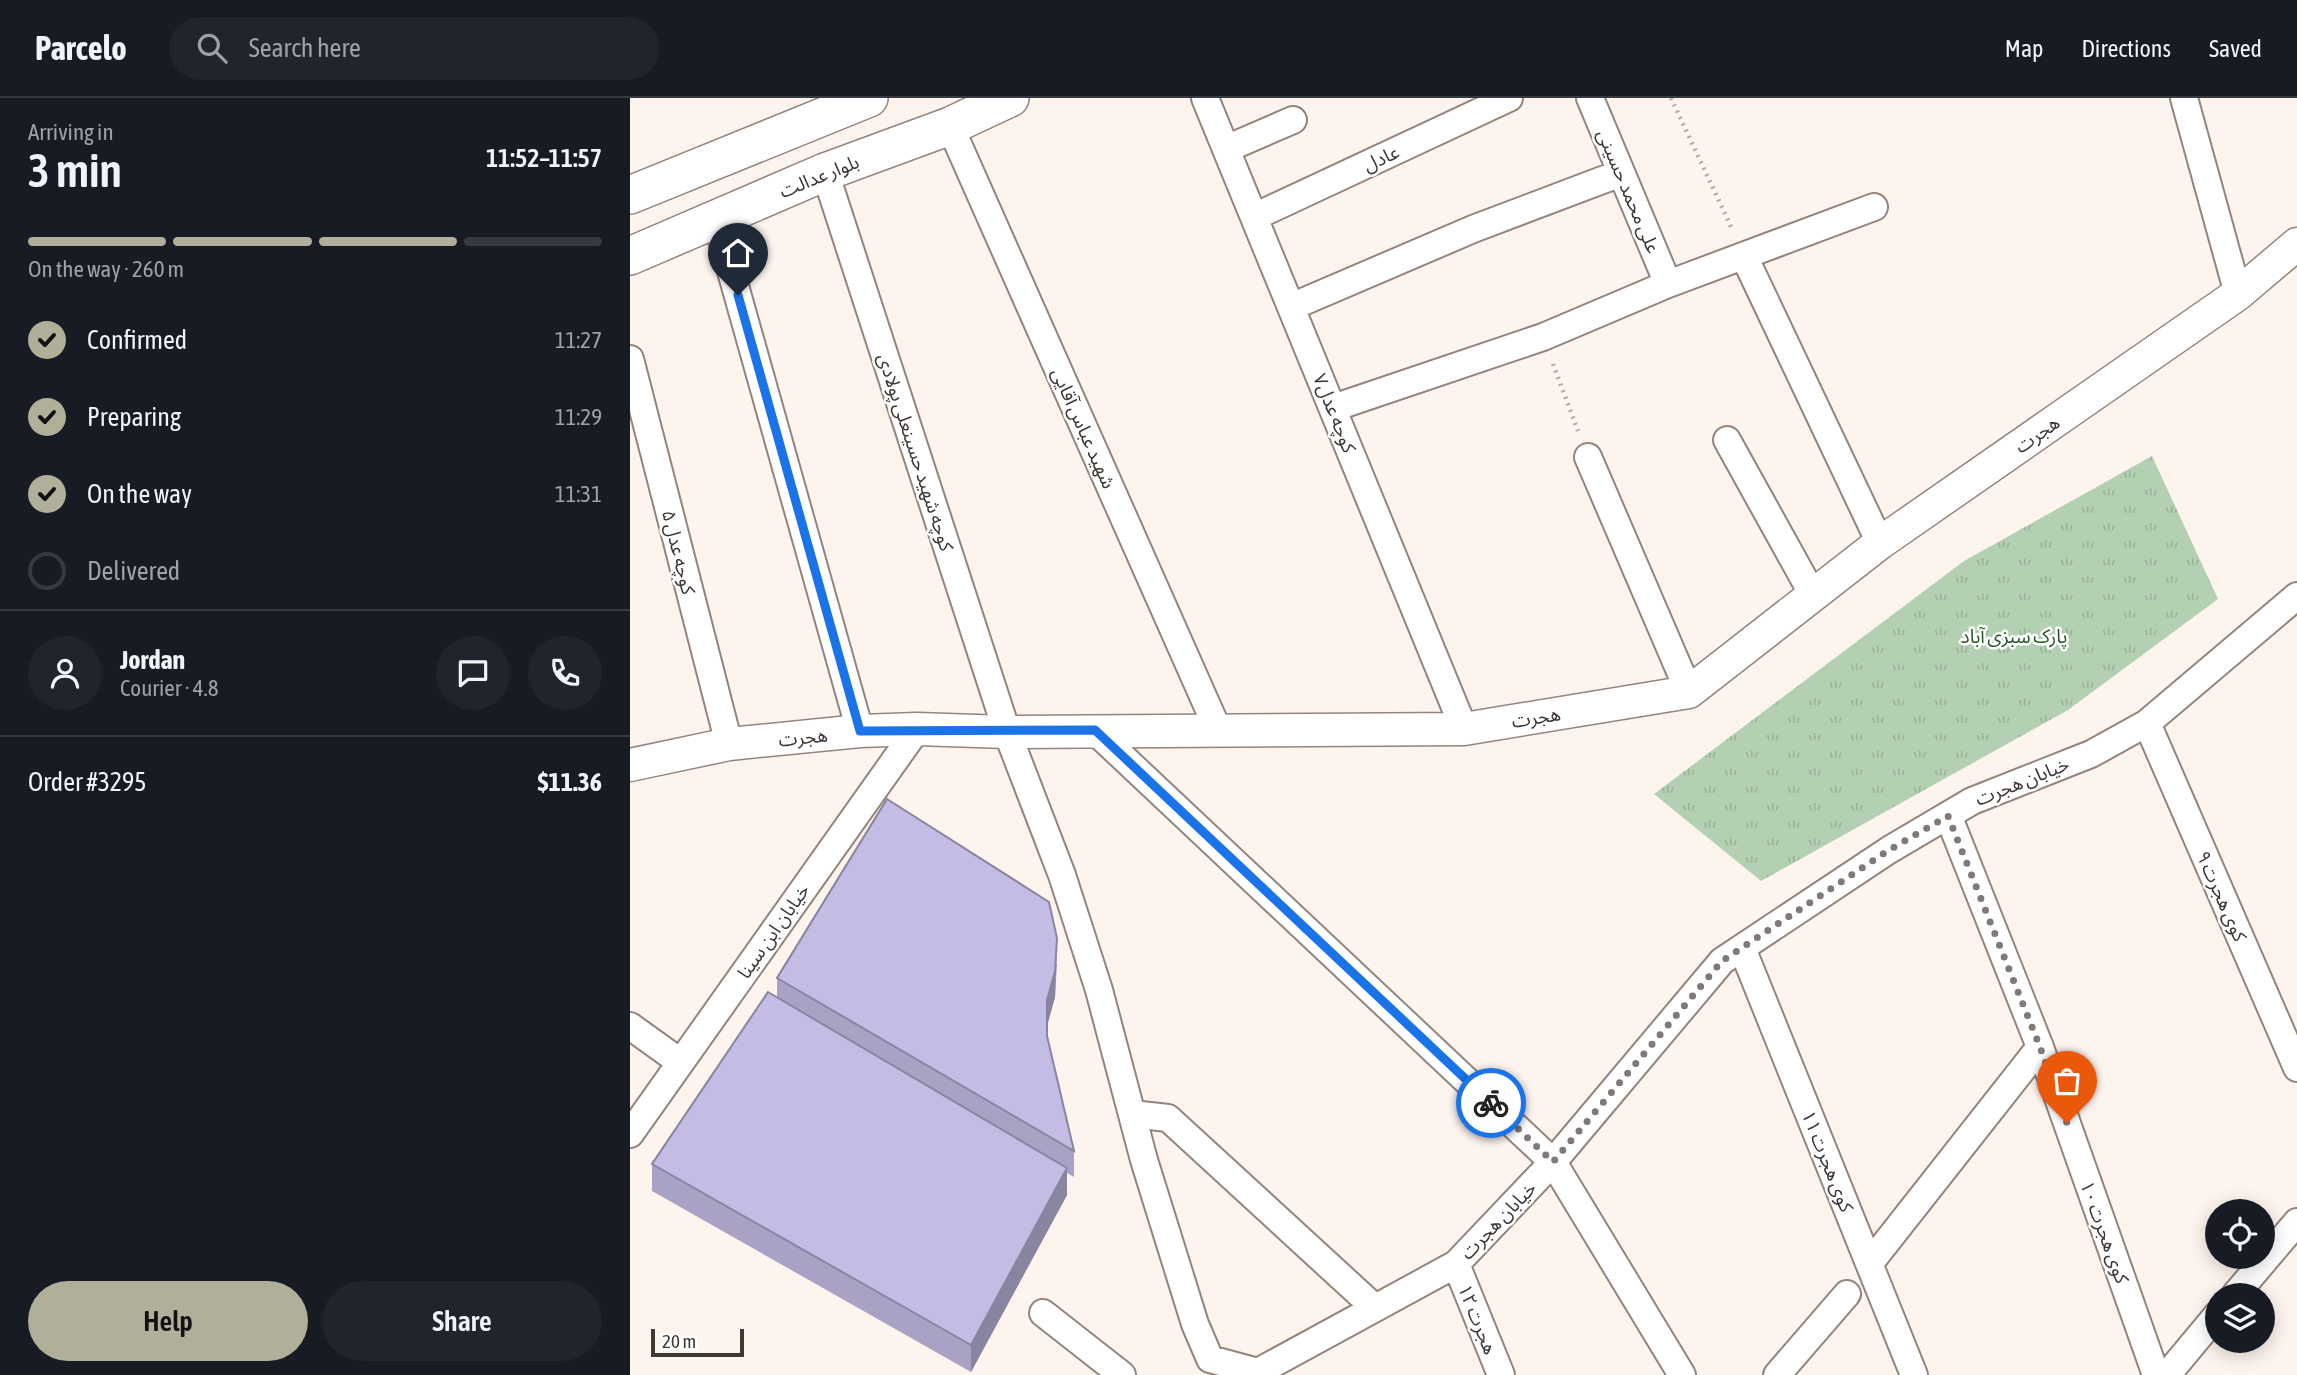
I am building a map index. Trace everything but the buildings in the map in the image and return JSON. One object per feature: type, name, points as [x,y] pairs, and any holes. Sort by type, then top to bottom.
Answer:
[{"type":"main road","points":[[630,195],[869,98]]},
{"type":"main road","name":"بلوار عدالت","points":[[630,256],[825,172],[950,125],[1010,98]]},
{"type":"street","name":"کوچه عدل۷","points":[[1205,98],[1464,729]]},
{"type":"street","name":"عادل","points":[[1254,217],[1508,98]]},
{"type":"street","name":"علی محمد حسینی","points":[[1590,98],[1668,284]]},
{"type":"street","points":[[2184,98],[2238,294]]},
{"type":"street","points":[[1226,149],[1293,120]]},
{"type":"street","name":"شهید عباس آقایی","points":[[950,125],[1218,730]]},
{"type":"street","name":"کوچه شهید حسینعلی پولادی","points":[[825,172],[1007,732],[1062,875],[1099,990],[1144,1160],[1195,1324],[1204,1367]]},
{"type":"street","points":[[1292,307],[1473,229],[1621,173]]},
{"type":"street","points":[[1332,408],[1542,337],[1668,284],[1874,207]]},
{"type":"street","points":[[716,218],[860,731]]},
{"type":"street","name":"هجرت","points":[[630,765],[729,744],[860,731],[1464,729],[1689,692],[1880,543],[2238,294],[2297,244]]},
{"type":"street","points":[[1744,256],[1880,543]]},
{"type":"street","name":"کوچه عدل ۵","points":[[630,359],[729,744]]},
{"type":"street","points":[[1727,440],[1813,595]]},
{"type":"street","points":[[1588,457],[1689,692]]},
{"type":"street","name":"خیابان هجرت","points":[[1204,1367],[1259,1374],[1456,1264],[1553,1162],[1722,961],[1889,850],[1972,801],[2091,754],[2147,723],[2297,596]]},
{"type":"street","name":"کوی هجرت ۹","points":[[2147,723],[2297,1068]]},
{"type":"street","name":"خیابان ابن سینا","points":[[630,1134],[917,729]]},
{"type":"street","points":[[1095,730],[1553,1162],[1682,1375]]},
{"type":"street","name":"کوی هجرت ۱۰","points":[[1948,816],[2040,1047],[2156,1375]]},
{"type":"street","name":"کوی هجرت ۱۱","points":[[1742,948],[1914,1375]]},
{"type":"street","points":[[630,1026],[680,1062]]},
{"type":"street","points":[[1870,1263],[2040,1047]]},
{"type":"street","points":[[1132,1114],[1168,1118],[1375,1308]]},
{"type":"street","points":[[2245,1283],[2297,1222]]},
{"type":"street","name":"هجرت ۱۲","points":[[1456,1264],[1501,1375]]},
{"type":"street","points":[[1777,1375],[1847,1294]]},
{"type":"street","points":[[1042,1313],[1122,1375]]},
{"type":"street","points":[[2167,1375],[2205,1329]]},
{"type":"path","points":[[1671,98],[1744,256]]},
{"type":"path","points":[[1542,337],[1588,457]]},
{"type":"green space","name":"پارک سبزی آباد","points":[[2152,456],[2218,599],[2068,710],[1761,881],[1654,794],[1964,561]]},
{"type":"way so far","points":[[1491,1103],[1553,1162],[1722,961],[1889,850],[1948,816],[2040,1047],[2067,1123]]},
{"type":"route","points":[[738,295],[860,731],[1095,730],[1491,1103]]}]
